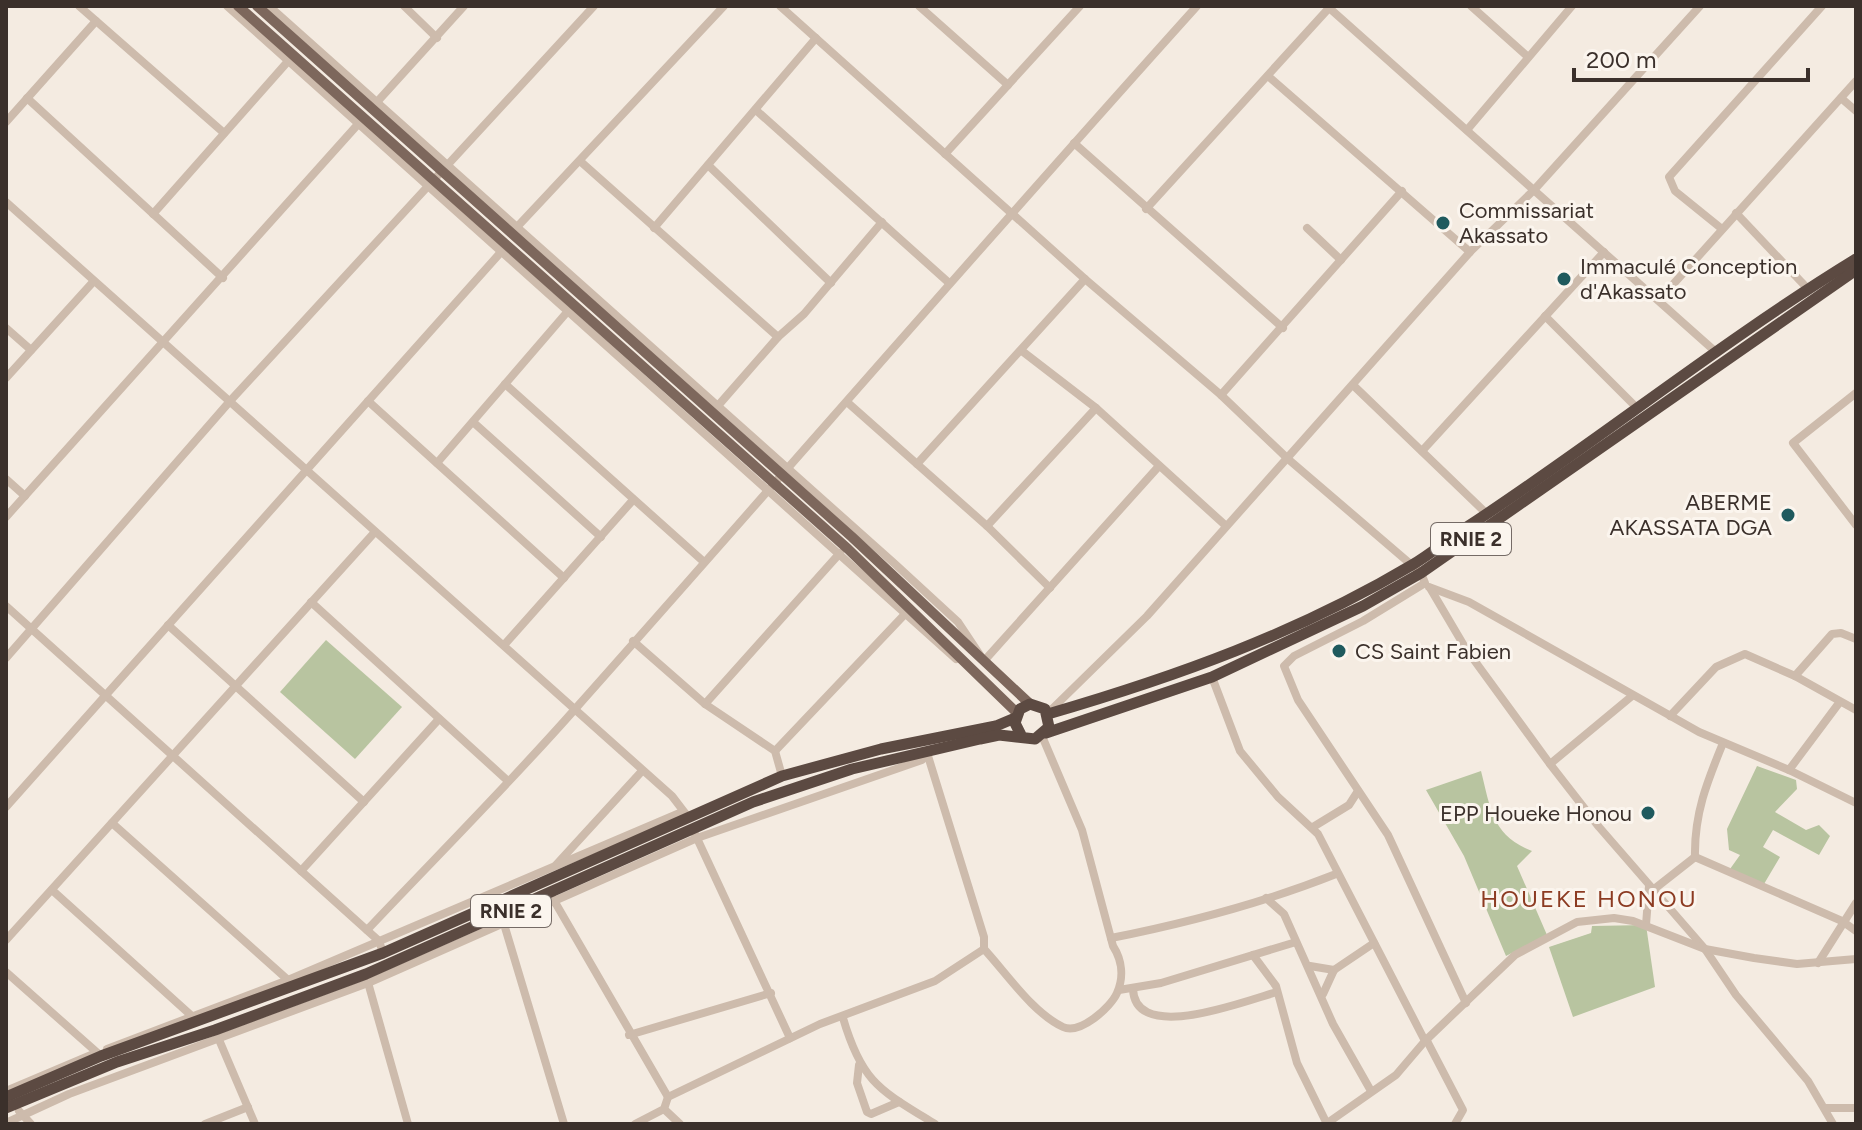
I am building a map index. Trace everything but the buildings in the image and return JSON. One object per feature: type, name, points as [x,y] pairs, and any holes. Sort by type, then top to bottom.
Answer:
[{"type":"highway","name":"RNIE 2","points":[[1048,714],[1130,690],[1245,649],[1326,613],[1422,577],[1487,514],[1808,289],[1856,259]]},
{"type":"highway","name":"RNIE 2","points":[[8,1098],[100,1054],[792,788],[999,735],[1021,735],[1035,739],[1212,677],[1422,577],[1856,270]]},
{"type":"highway","name":"RNIE 2","points":[[8,1098],[156,1047],[217,1035],[367,978],[552,898],[782,776],[881,749],[996,726],[1030,704]]},
{"type":"highway","points":[[1030,704],[1040,706],[1048,714],[1044,734]]},
{"type":"highway","points":[[1016,715],[1021,735]]},
{"type":"main road","points":[[238,6],[430,183],[777,478],[1030,704]]},
{"type":"main road","points":[[257,6],[445,168],[715,409],[777,478],[1016,715]]},
{"type":"street","points":[[79,6],[224,133]]},
{"type":"street","points":[[153,214],[291,58],[227,6]]},
{"type":"street","points":[[269,6],[715,409],[778,337],[804,314],[882,222]]},
{"type":"street","points":[[404,6],[437,38]]},
{"type":"street","points":[[377,102],[464,6]]},
{"type":"street","points":[[6,658],[231,400],[594,6]]},
{"type":"street","points":[[517,227],[724,6]]},
{"type":"street","points":[[780,6],[1085,279],[1221,395],[1288,459],[1422,577],[1670,716],[1856,803]]},
{"type":"street","points":[[919,6],[1008,85]]},
{"type":"street","points":[[945,154],[1080,6]]},
{"type":"street","points":[[367,930],[576,708],[847,402],[948,282],[1197,6]]},
{"type":"street","points":[[1471,6],[1527,56]]},
{"type":"street","points":[[1467,130],[1572,6]]},
{"type":"street","points":[[1048,714],[1147,616],[1470,252],[1534,190],[1700,6]]},
{"type":"street","points":[[1722,229],[1675,191],[1669,177],[1822,6]]},
{"type":"street","points":[[1146,209],[1328,7],[1717,353]]},
{"type":"street","points":[[6,122],[96,21]]},
{"type":"street","points":[[654,228],[757,111],[816,38]]},
{"type":"street","points":[[1268,76],[1470,252]]},
{"type":"street","points":[[1659,300],[1856,81]]},
{"type":"street","points":[[27,98],[223,278]]},
{"type":"street","points":[[1841,98],[1856,111]]},
{"type":"street","points":[[757,111],[948,282]]},
{"type":"street","points":[[6,517],[361,121]]},
{"type":"street","points":[[1074,143],[1283,328]]},
{"type":"street","points":[[580,161],[778,337]]},
{"type":"street","points":[[708,165],[831,283]]},
{"type":"street","points":[[430,183],[568,311],[777,478],[840,553],[946,651],[975,671]]},
{"type":"street","points":[[1221,395],[1402,191]]},
{"type":"street","points":[[6,202],[672,796],[691,825],[790,1038]]},
{"type":"street","points":[[1736,213],[1808,289]]},
{"type":"street","points":[[1307,228],[1341,260]]},
{"type":"street","points":[[6,807],[501,252]]},
{"type":"street","points":[[1422,451],[1604,252]]},
{"type":"street","points":[[917,464],[1085,279]]},
{"type":"street","points":[[6,378],[93,282]]},
{"type":"street","points":[[437,463],[568,311]]},
{"type":"street","points":[[1545,316],[1638,409]]},
{"type":"street","points":[[6,328],[31,350]]},
{"type":"street","points":[[1022,351],[1096,408],[1225,525]]},
{"type":"street","points":[[505,384],[704,562]]},
{"type":"street","points":[[1354,386],[1487,514]]},
{"type":"street","points":[[1856,393],[1793,443],[1856,525]]},
{"type":"street","points":[[368,401],[564,578]]},
{"type":"street","points":[[847,402],[987,526],[1050,588]]},
{"type":"street","points":[[987,526],[1096,408]]},
{"type":"street","points":[[473,422],[601,537]]},
{"type":"street","points":[[984,661],[1159,466]]},
{"type":"street","points":[[6,479],[25,496]]},
{"type":"street","points":[[505,644],[633,500]]},
{"type":"street","points":[[6,940],[374,533]]},
{"type":"street","points":[[705,704],[840,553]]},
{"type":"street","points":[[1422,577],[1466,649],[1550,764],[1705,949],[1736,995],[1808,1081],[1833,1124]]},
{"type":"street","points":[[1422,577],[1363,621],[1294,656],[1284,666],[1298,700],[1395,848],[1466,1003]]},
{"type":"street","points":[[311,602],[508,781]]},
{"type":"street","points":[[6,606],[367,930],[381,947]]},
{"type":"street","points":[[775,751],[906,613]]},
{"type":"street","points":[[168,625],[364,802]]},
{"type":"street","points":[[1795,676],[1832,634],[1841,633],[1856,639]]},
{"type":"street","points":[[633,641],[705,704],[775,751],[782,776]]},
{"type":"street","points":[[1670,716],[1716,667],[1740,655],[1751,655],[1856,710]]},
{"type":"street","points":[[1212,677],[1240,751],[1278,797],[1313,827],[1463,1110],[1455,1124]]},
{"type":"street","points":[[1550,764],[1632,696]]},
{"type":"street","points":[[1789,770],[1839,703]]},
{"type":"street","points":[[301,871],[439,719]]},
{"type":"street","points":[[929,753],[984,937],[984,949],[1032,1001],[1064,1028],[1071,1029],[1089,1021],[1108,1006],[1119,990],[1121,962],[1111,938],[1082,830],[1044,734]]},
{"type":"street","points":[[1695,857],[1700,797],[1723,743]]},
{"type":"street","points":[[552,868],[642,771]]},
{"type":"street","points":[[1313,827],[1349,805],[1358,791]]},
{"type":"street","points":[[112,823],[288,980]]},
{"type":"street","points":[[52,890],[194,1018],[381,947],[552,868],[691,825]]},
{"type":"street","points":[[1646,925],[1651,888],[1695,857]]},
{"type":"street","points":[[1695,857],[1842,921],[1856,931]]},
{"type":"street","points":[[1111,938],[1175,925],[1294,891],[1336,874]]},
{"type":"street","points":[[1282,910],[1294,891]]},
{"type":"street","points":[[408,1124],[367,978],[504,924],[552,898],[629,1035],[668,1097]]},
{"type":"street","points":[[1266,898],[1282,910],[1323,994],[1333,1024],[1371,1091]]},
{"type":"street","points":[[1818,963],[1856,903]]},
{"type":"street","points":[[1253,955],[1269,975],[1277,992],[1297,1063],[1326,1124],[1405,1067],[1425,1040],[1515,955],[1558,929],[1597,919],[1646,925],[1705,949],[1754,958],[1818,963],[1856,959]]},
{"type":"street","points":[[504,924],[564,1124]]},
{"type":"street","points":[[1119,990],[1133,989],[1296,942]]},
{"type":"street","points":[[1323,994],[1334,970],[1374,943]]},
{"type":"street","points":[[635,1124],[664,1109],[668,1097],[790,1038],[935,981],[984,949]]},
{"type":"street","points":[[1310,966],[1334,970]]},
{"type":"street","points":[[6,972],[100,1054]]},
{"type":"street","points":[[1133,989],[1133,998],[1140,1007],[1167,1019],[1277,992]]},
{"type":"street","points":[[629,1035],[771,993]]},
{"type":"street","points":[[843,1018],[859,1065],[857,1083],[867,1112],[871,1114],[899,1102]]},
{"type":"street","points":[[6,1123],[217,1035],[255,1124]]},
{"type":"street","points":[[859,1065],[899,1102],[935,1124]]},
{"type":"street","points":[[8,1098],[31,1124]]},
{"type":"street","points":[[205,1124],[248,1107]]},
{"type":"street","points":[[1825,1108],[1856,1108]]},
{"type":"street","points":[[664,1109],[680,1124]]},
{"type":"green space","points":[[326,640],[402,707],[355,759],[280,692]]},
{"type":"green space","points":[[1757,766],[1796,780],[1797,789],[1775,812],[1806,830],[1819,825],[1830,836],[1819,855],[1773,830],[1763,847],[1780,857],[1764,884],[1730,869],[1740,855],[1729,850],[1727,829]]},
{"type":"green space","points":[[1481,771],[1495,820],[1509,837],[1532,851],[1517,866],[1547,935],[1506,956],[1464,856],[1426,790]]},
{"type":"green space","points":[[1646,925],[1655,987],[1573,1017],[1549,947],[1591,933],[1592,926]]},
{"type":"place","name":"Commissariat Akassato","points":[[1443,223]]},
{"type":"place","name":"Immaculé Conception d'Akassato","points":[[1564,279]]},
{"type":"place","name":"ABERME AKASSATA DGA","points":[[1788,515]]},
{"type":"place","name":"CS Saint Fabien","points":[[1339,651]]},
{"type":"place","name":"EPP Houeke Honou","points":[[1648,813]]},
{"type":"district","name":"HOUEKE HONOU","points":[[1589,898]]}]
